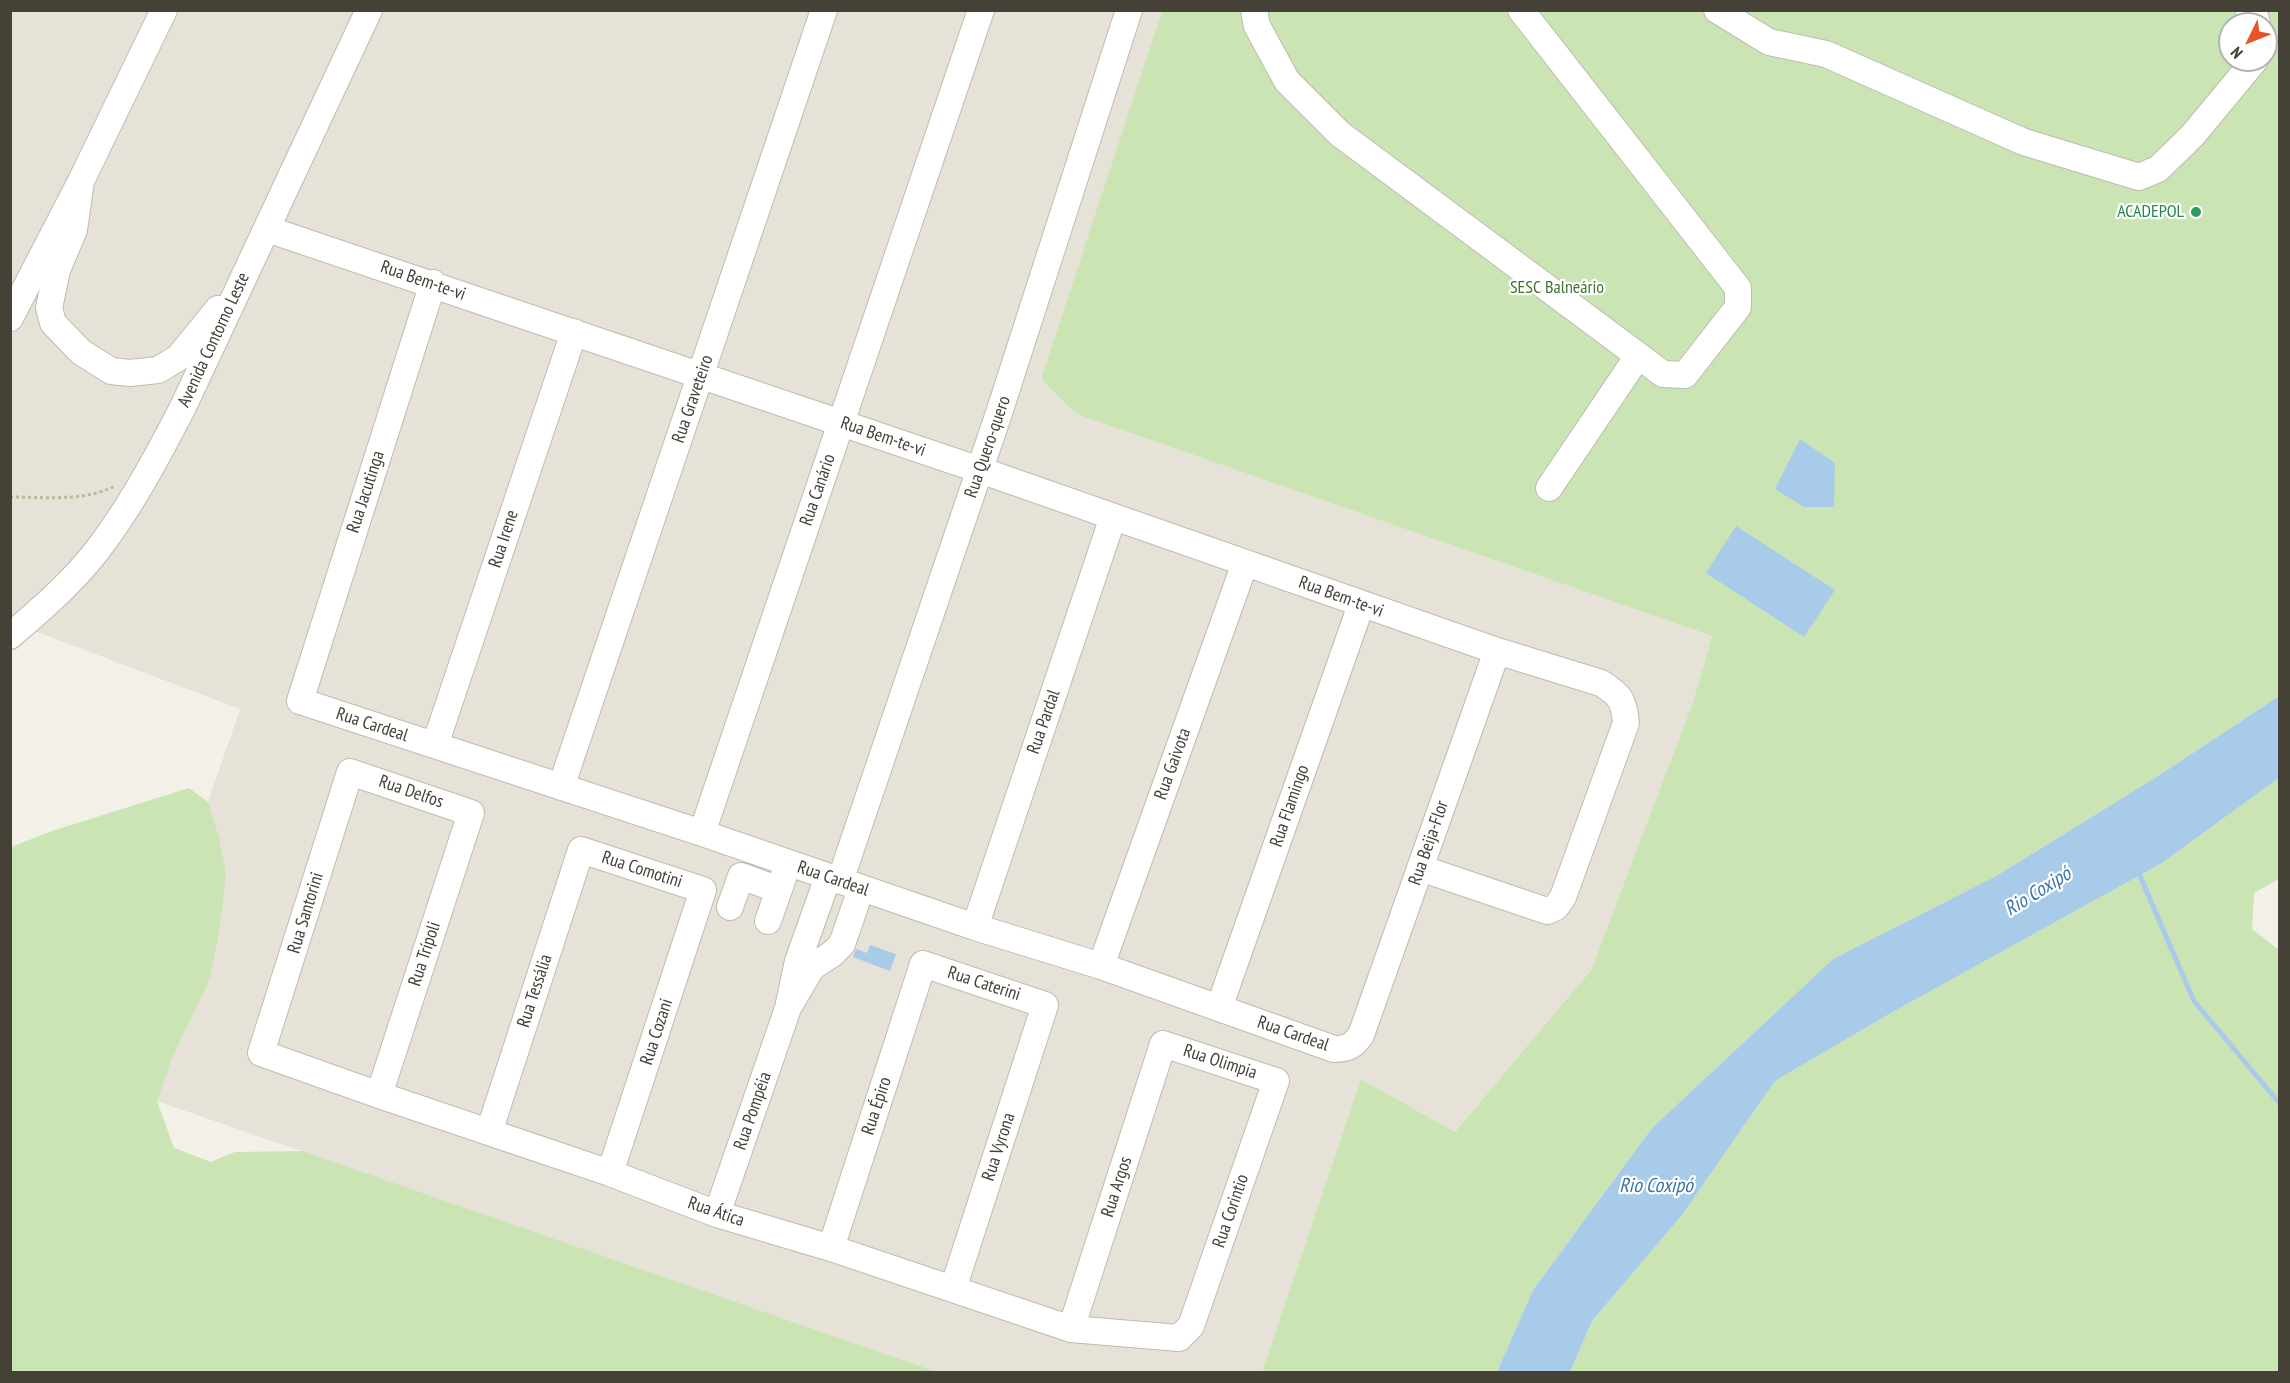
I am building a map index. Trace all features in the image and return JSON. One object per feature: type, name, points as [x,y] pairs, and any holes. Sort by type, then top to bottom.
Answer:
[{"type":"street","points":[[10,318],[81,181],[164,10]]},
{"type":"street","name":"Avenida Contorno Leste","points":[[10,636],[43,608],[106,538],[155,462],[182,410],[369,10]]},
{"type":"street","name":"Rua Graveteiro","points":[[561,787],[824,10]]},
{"type":"street","name":"Rua Canário","points":[[702,833],[981,10]]},
{"type":"street","name":"Rua Quero-quero","points":[[839,881],[980,470],[1129,10]]},
{"type":"street","points":[[1254,10],[1257,26],[1287,81],[1340,134],[1663,374],[1686,375],[1738,307],[1738,288],[1521,10]]},
{"type":"street","points":[[1717,10],[1769,42],[1826,54],[2024,142],[2139,177],[2158,169],[2192,136],[2245,72]]},
{"type":"street","points":[[81,181],[74,230],[57,270],[49,308],[53,323],[81,352],[111,371],[130,373],[158,370],[178,358],[209,318],[237,291]]},
{"type":"street","name":"Rua Bem-te-vi","points":[[267,229],[980,470],[1360,605],[1497,651]]},
{"type":"street","name":"Rua Jacutinga","points":[[300,701],[432,283]]},
{"type":"street","name":"Rua Irene","points":[[435,746],[574,332]]},
{"type":"street","points":[[1549,488],[1638,356]]},
{"type":"street","name":"Rua Pardal","points":[[975,927],[1113,517]]},
{"type":"street","name":"Rua Gaivota","points":[[1101,966],[1245,563]]},
{"type":"street","name":"Rua Flamingo","points":[[1219,1008],[1360,605]]},
{"type":"street","points":[[1420,868],[1547,911],[1556,907],[1563,897],[1626,723],[1624,705],[1616,693],[1601,683],[1497,651]]},
{"type":"street","name":"Rua Beija-Flor","points":[[1361,1035],[1497,651]]},
{"type":"street","name":"Rua Cardeal","points":[[300,701],[702,833],[975,927],[1101,966],[1334,1049],[1347,1049],[1355,1044],[1361,1035]]},
{"type":"street","name":"Rua Delfos","points":[[350,772],[471,813]]},
{"type":"street","name":"Rua Santorini","points":[[261,1053],[350,772]]},
{"type":"street","name":"Rua Trípoli","points":[[379,1095],[471,813]]},
{"type":"street","name":"Rua Comotini","points":[[581,850],[703,890]]},
{"type":"street","name":"Rua Tessália","points":[[489,1132],[581,850]]},
{"type":"street","points":[[768,921],[788,863]]},
{"type":"street","points":[[730,906],[741,876],[779,890]]},
{"type":"street","name":"Rua Pompéia","points":[[717,1214],[788,1008],[800,956],[816,934],[839,881]]},
{"type":"street","name":"Rua Pompéia","points":[[788,1008],[812,967],[828,957],[844,941],[839,881]]},
{"type":"street","name":"Rua Cozani","points":[[610,1173],[703,890]]},
{"type":"street","name":"Rua Caterini","points":[[923,964],[1046,1005]]},
{"type":"street","name":"Rua Épiro","points":[[831,1248],[923,964]]},
{"type":"street","name":"Rua Vyrona","points":[[953,1289],[1046,1005]]},
{"type":"street","name":"Rua Olimpia","points":[[1163,1044],[1276,1081]]},
{"type":"street","name":"Rua Argos","points":[[1071,1329],[1163,1044]]},
{"type":"street","name":"Rua Ática","points":[[261,1053],[610,1173],[717,1214],[831,1248],[1071,1329],[1179,1338]]},
{"type":"street","name":"Rua Corintio","points":[[1179,1338],[1191,1326],[1276,1081]]},
{"type":"shaded area","points":[[10,11],[1162,11],[1041,379],[1076,414],[1712,636],[1693,702],[1591,970],[1455,1132],[1361,1079],[1262,1372],[937,1372],[111,1085],[240,709],[11,622]]},
{"type":"green space","name":"SESC Balneário","points":[[1162,11],[2279,11],[2279,696],[2158,776],[1996,876],[1833,959],[1652,1128],[1533,1290],[1497,1372],[1262,1372],[1361,1079],[1455,1132],[1591,970],[1693,702],[1712,636],[1076,414],[1041,379]]},
{"type":"green space","points":[[2279,778],[2279,879],[2254,893],[2252,929],[2279,950],[2279,1372],[1570,1372],[1592,1321],[1682,1215],[1775,1081],[1891,1013],[2162,863]]},
{"type":"green space","points":[[189,788],[208,802],[219,838],[226,874],[219,934],[209,980],[172,1058],[157,1101],[174,1148],[211,1162],[235,1152],[302,1151],[937,1372],[11,1372],[11,847],[52,831]]},
{"type":"water","points":[[1800,439],[1835,463],[1834,507],[1804,507],[1775,489]]},
{"type":"water","points":[[1736,526],[1835,590],[1804,637],[1706,573]]},
{"type":"water","name":"Rio Coxipó","points":[[2279,696],[2279,778],[2162,863],[1891,1013],[1775,1081],[1682,1215],[1592,1321],[1570,1372],[1497,1372],[1533,1290],[1652,1128],[1833,959],[1996,876],[2158,776]]},
{"type":"water","points":[[870,945],[896,954],[890,971],[853,957],[856,949],[867,953]]},
{"type":"waterway","points":[[2137,869],[2194,1001],[2280,1104]]},
{"type":"place","name":"ACADEPOL","points":[[2196,212]]}]
